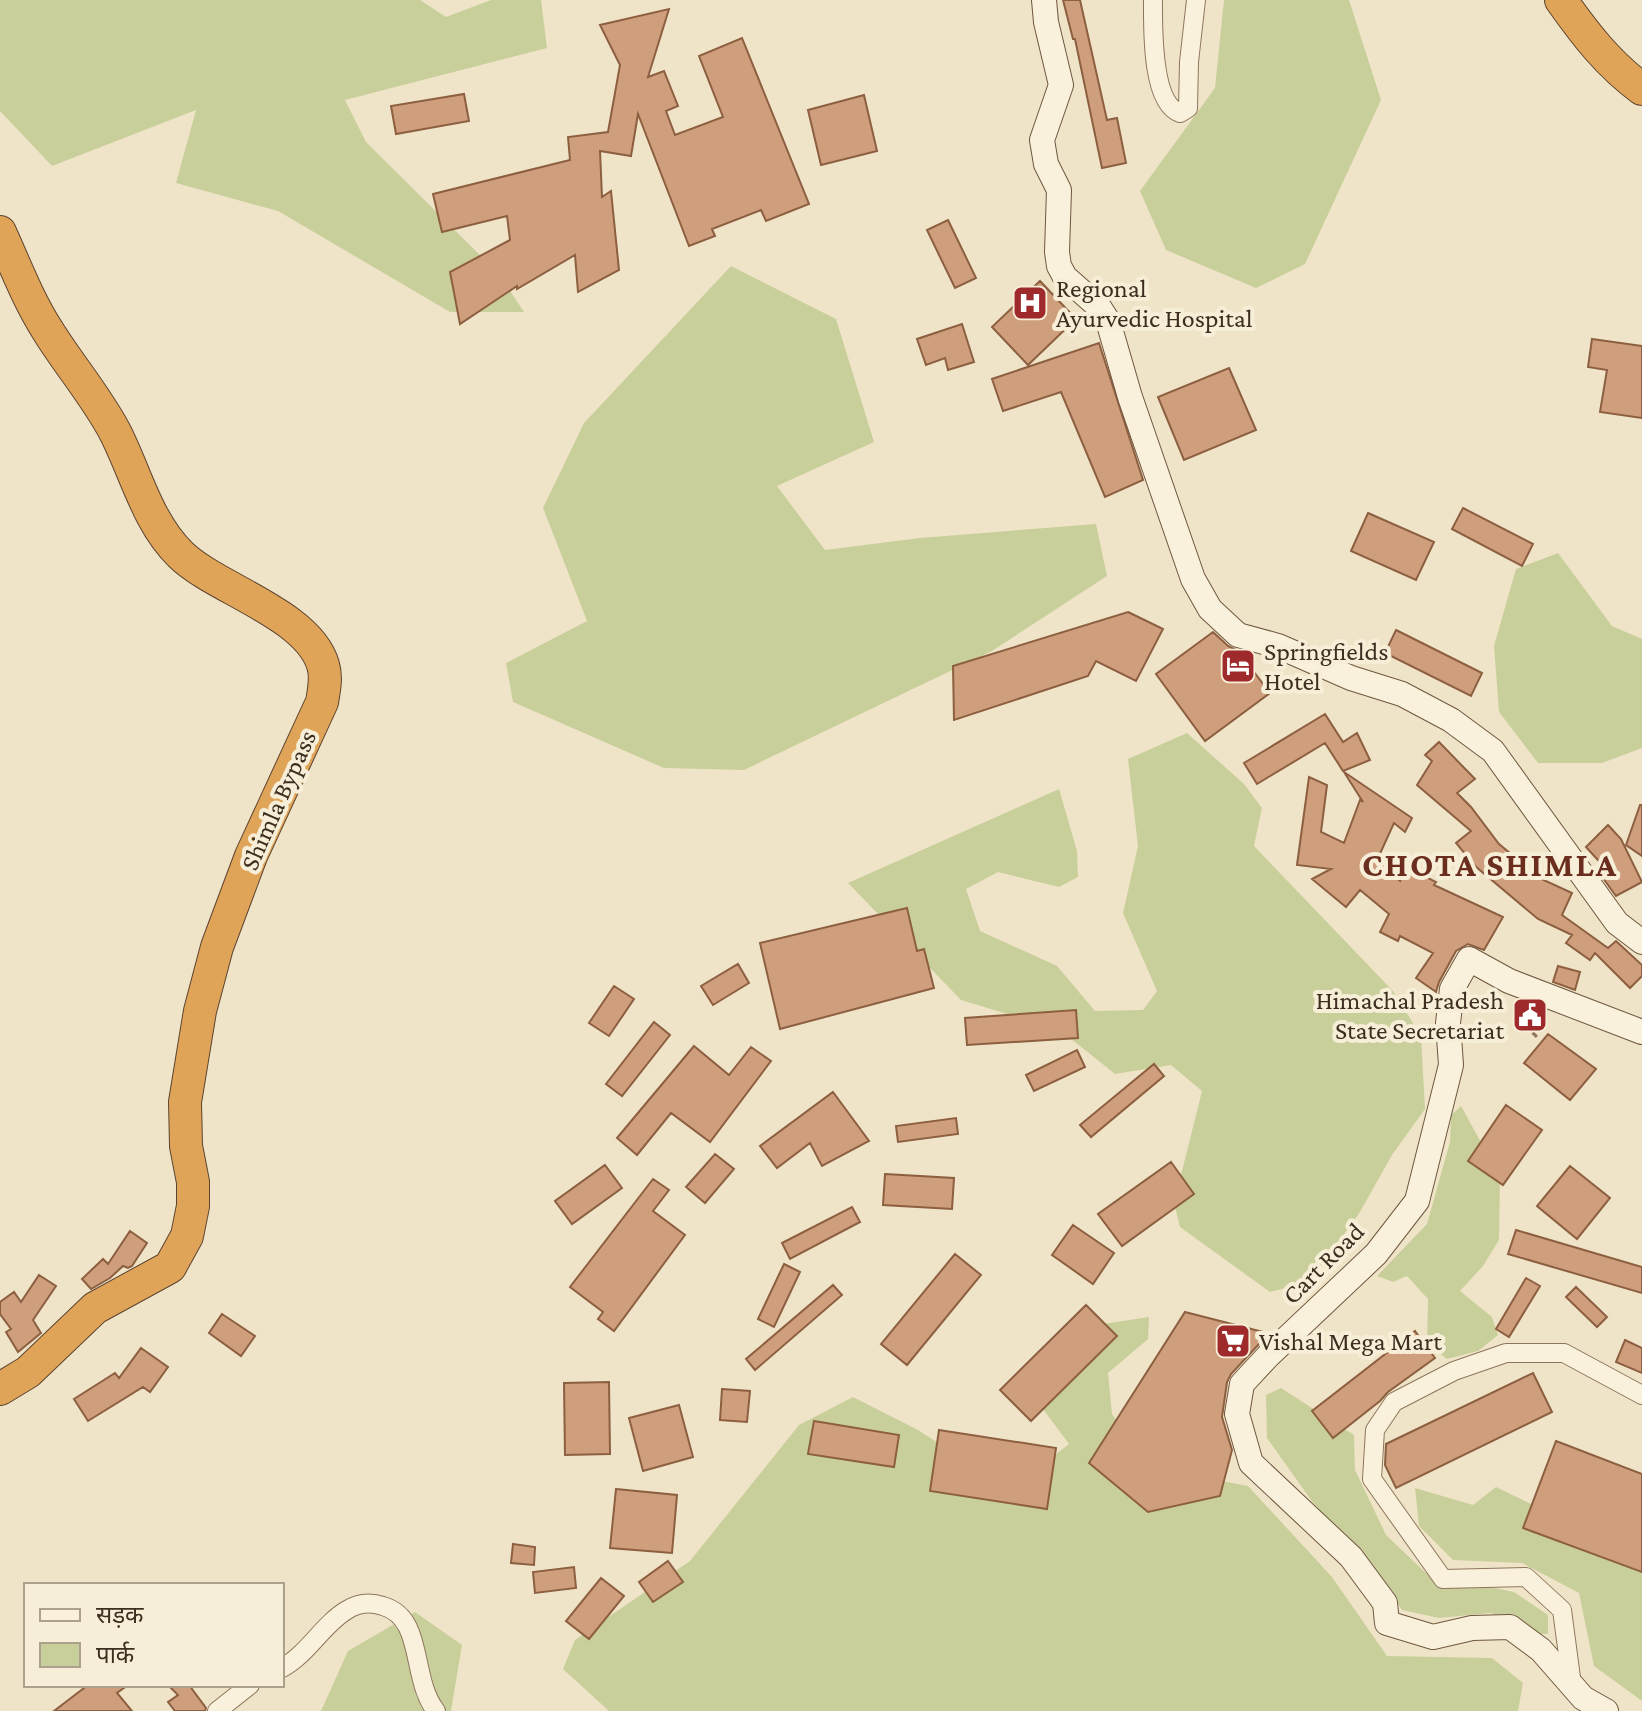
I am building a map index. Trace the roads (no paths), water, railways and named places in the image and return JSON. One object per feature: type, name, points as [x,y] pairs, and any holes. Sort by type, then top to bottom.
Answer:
[{"type":"highway","points":[[1561,0],[1613,66],[1642,89]]},
{"type":"highway","name":"Shimla Bypass","points":[[0,232],[47,330],[100,406],[134,471],[155,522],[168,540],[197,567],[275,613],[302,636],[315,649],[323,666],[325,682],[322,702],[251,856],[217,947],[200,1011],[185,1102],[186,1146],[193,1182],[193,1206],[187,1236],[170,1267],[95,1308],[28,1372],[0,1389]]},
{"type":"main road","points":[[1044,0],[1061,85],[1042,140],[1046,164],[1059,190],[1059,266],[1065,277],[1099,307],[1108,321],[1130,397],[1188,565],[1210,609],[1238,635],[1278,646],[1351,678],[1402,694],[1451,720],[1493,751],[1617,923],[1642,942]]},
{"type":"main road","name":"Cart Road","points":[[1606,1711],[1583,1698],[1541,1650],[1510,1627],[1472,1628],[1433,1637],[1387,1623],[1385,1603],[1351,1557],[1251,1463],[1237,1414],[1242,1384],[1376,1254],[1417,1201],[1451,1065],[1448,1023],[1452,989],[1469,959],[1509,981],[1642,1032]]},
{"type":"street","points":[[1153,0],[1161,94],[1171,109],[1180,113],[1189,105],[1189,62],[1196,0]]},
{"type":"street","points":[[1572,1685],[1562,1610],[1526,1577],[1443,1579],[1372,1479],[1375,1430],[1394,1402],[1454,1371],[1506,1353],[1564,1353],[1642,1395]]},
{"type":"street","points":[[284,1666],[345,1611],[360,1604],[376,1604],[403,1616],[409,1627],[423,1690],[436,1711]]},
{"type":"street","points":[[217,1711],[247,1687]]},
{"type":"place","name":"Regional Ayurvedic Hospital","points":[[1030,303]]},
{"type":"place","name":"Springfields Hotel","points":[[1238,666]]},
{"type":"place","name":"Himachal Pradesh State Secretariat","points":[[1530,1015]]},
{"type":"place","name":"Vishal Mega Mart","points":[[1233,1341]]},
{"type":"district","name":"CHOTA SHIMLA","points":[[1490,864]]}]
